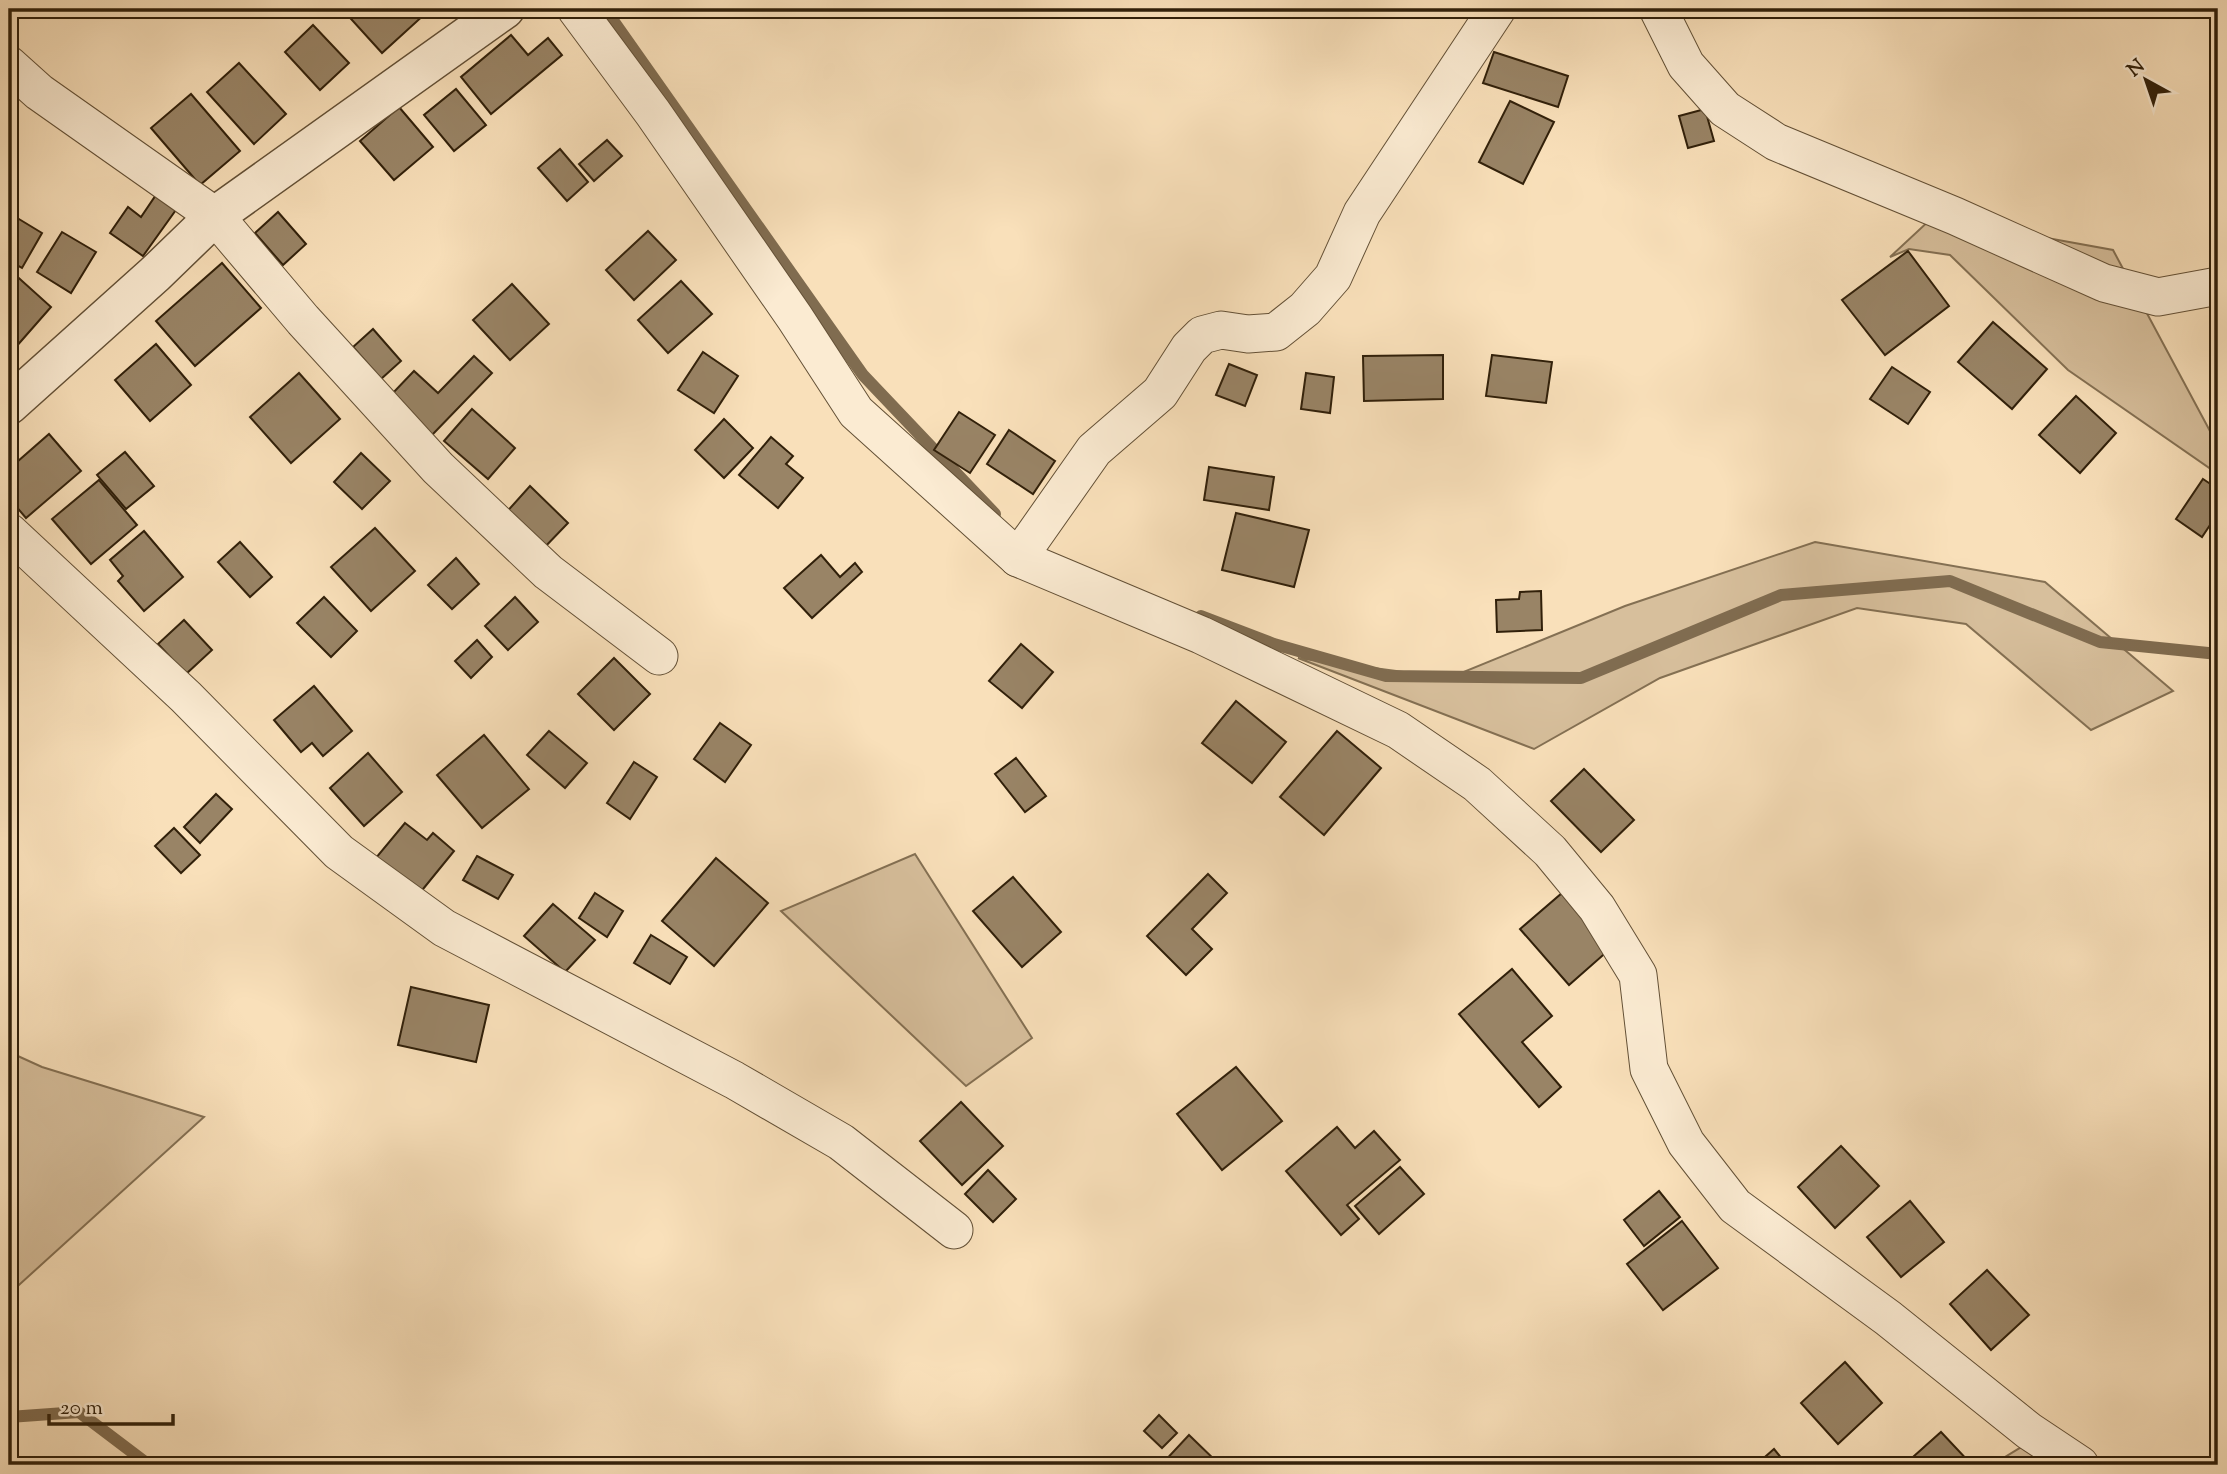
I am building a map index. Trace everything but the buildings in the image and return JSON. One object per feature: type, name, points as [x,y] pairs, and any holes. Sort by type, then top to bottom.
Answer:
[{"type":"street","points":[[9,405],[155,274],[215,216],[505,9]]},
{"type":"street","points":[[576,9],[653,113],[795,318],[856,412],[1018,558],[1201,635],[1398,730],[1477,785],[1550,851],[1597,908],[1638,975],[1649,1069],[1686,1143],[1735,1206],[1888,1318],[2029,1431],[2080,1465]]},
{"type":"street","points":[[1018,558],[1094,450],[1160,393],[1189,348],[1202,335],[1221,330],[1248,334],[1276,332],[1305,309],[1333,277],[1362,212],[1497,9]]},
{"type":"street","points":[[1658,9],[1686,65],[1725,109],[1776,142],[1955,216],[2104,283],[2158,297],[2218,286]]},
{"type":"street","points":[[9,65],[39,92],[215,216],[303,320],[438,468],[548,572],[659,656]]},
{"type":"street","points":[[9,532],[186,697],[339,852],[444,928],[734,1080],[841,1143],[954,1230]]},
{"type":"shaded area","points":[[1933,217],[2113,250],[2218,446],[2218,474],[2068,370],[1950,255],[1909,249],[1890,257]]},
{"type":"shaded area","points":[[1815,542],[2045,582],[2173,691],[2091,730],[1966,624],[1857,608],[1660,678],[1534,749],[1298,658],[1449,678],[1625,606]]},
{"type":"shaded area","points":[[915,854],[1032,1038],[966,1086],[781,911]]},
{"type":"shaded area","points":[[9,1052],[42,1067],[204,1117],[9,1294]]},
{"type":"shaded area","points":[[2036,1438],[2098,1465],[1992,1465]]},
{"type":"waterway","points":[[605,9],[863,375],[995,514]]},
{"type":"waterway","points":[[1201,616],[1274,644],[1386,676],[1581,678],[1781,595],[1950,581],[2100,642],[2218,654]]},
{"type":"waterway","points":[[9,1417],[79,1412],[149,1465]]}]
